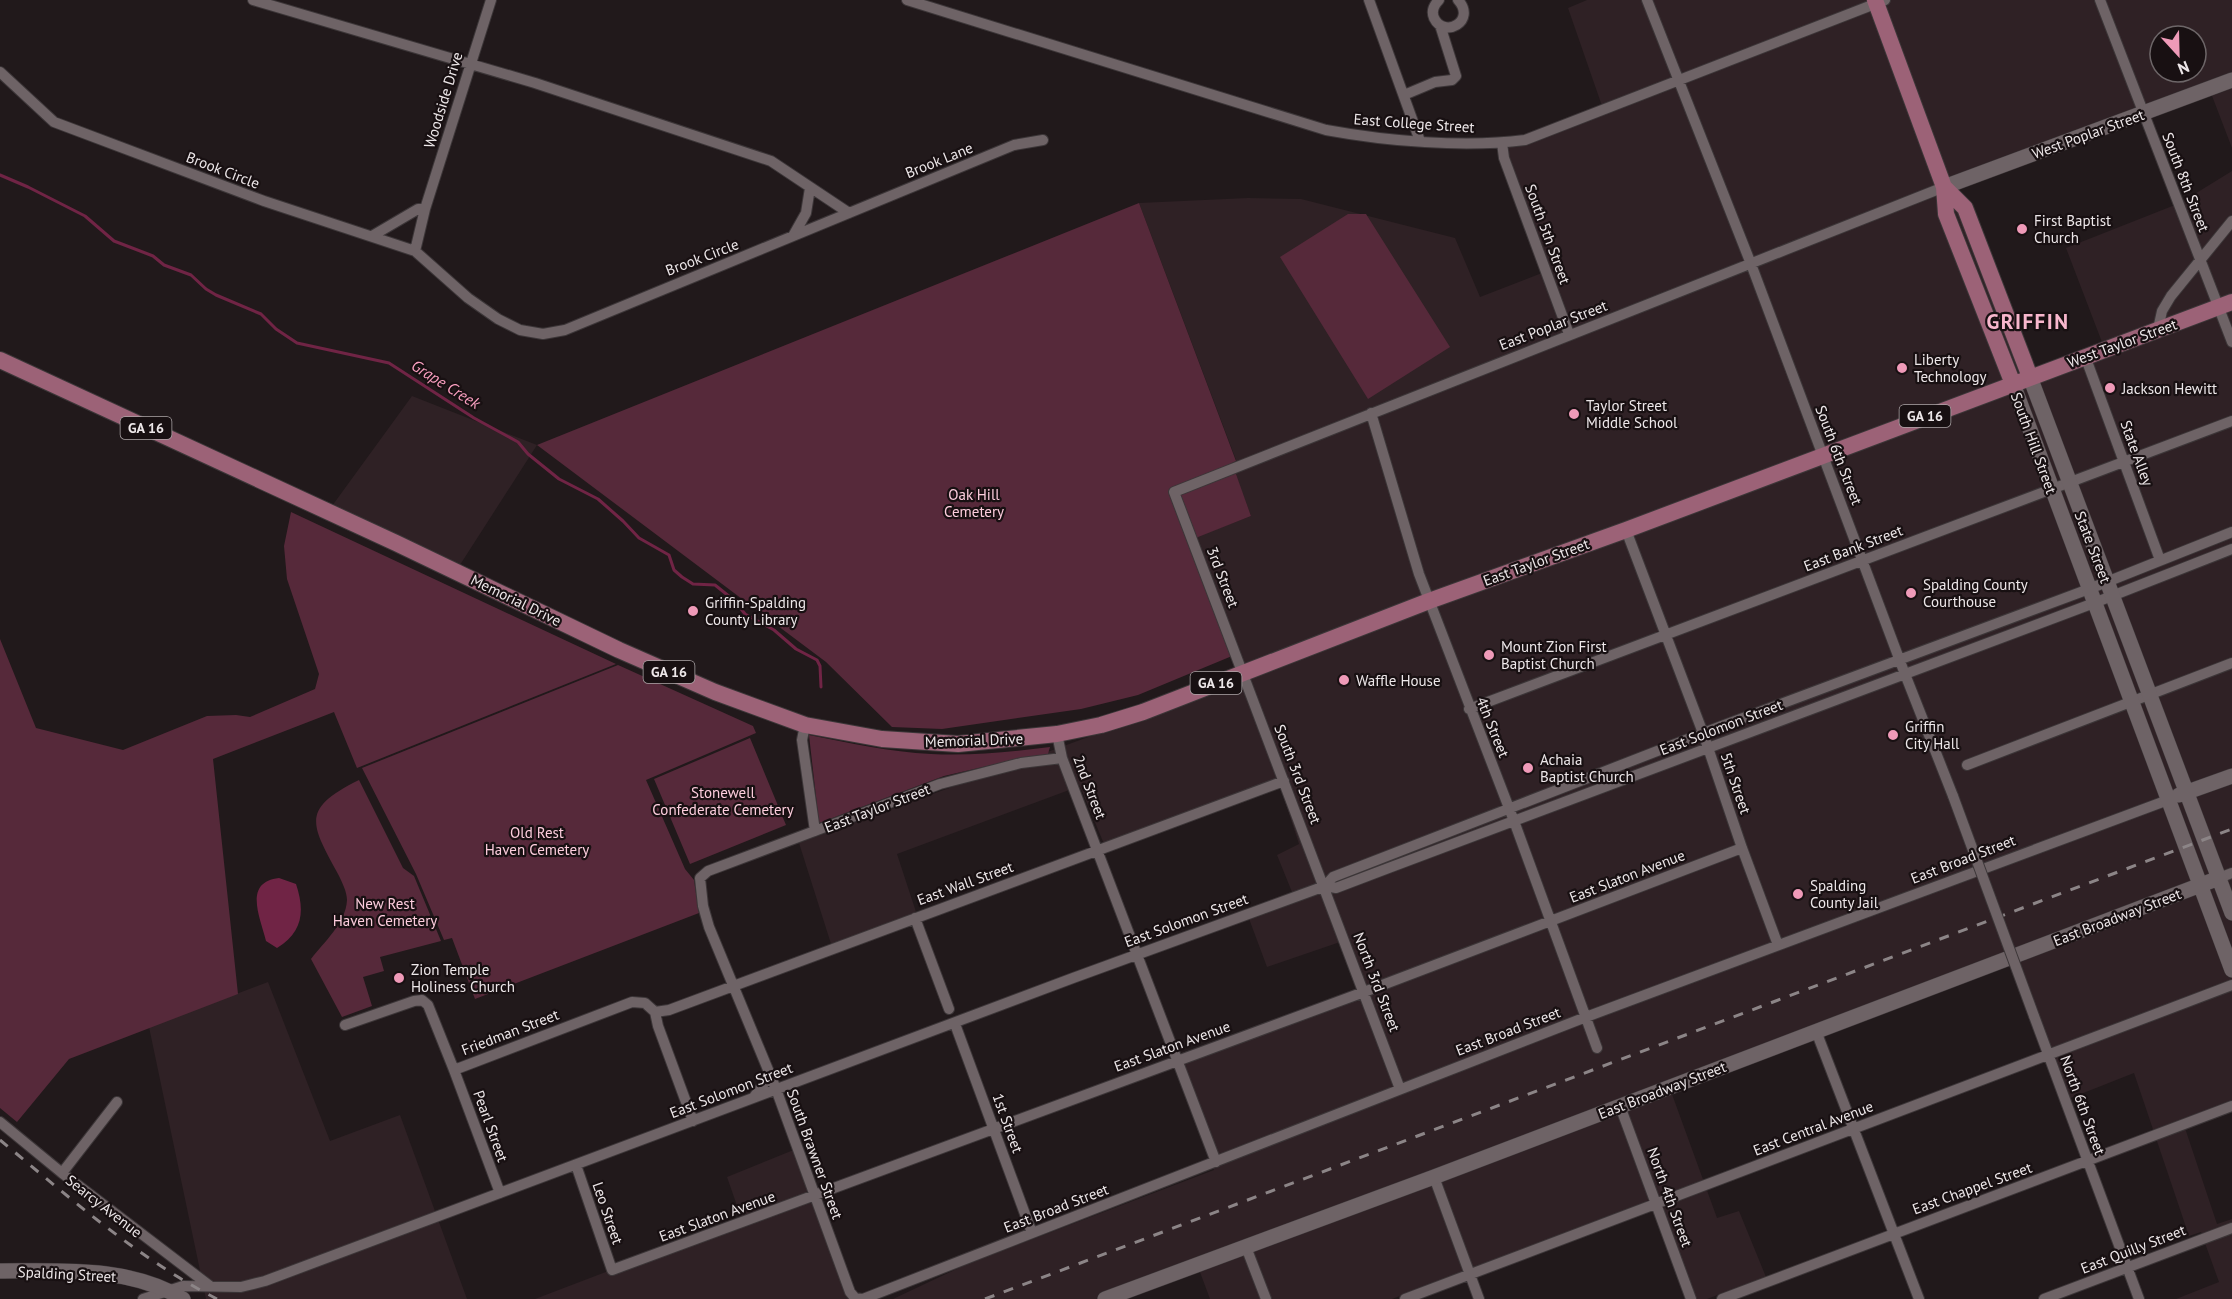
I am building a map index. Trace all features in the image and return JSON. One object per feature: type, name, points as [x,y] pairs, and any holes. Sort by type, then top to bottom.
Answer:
[{"type":"main road","name":"South Hill Street","points":[[1879,1],[1944,187],[1946,214],[2013,384],[2232,970]]},
{"type":"main road","name":"West Poplar Street","points":[[1944,187],[2232,80]]},
{"type":"main road","name":"State Street","points":[[1944,187],[1965,208],[2186,793],[2225,875],[2232,913]]},
{"type":"main road","name":"West Taylor Street","points":[[2013,384],[2225,304]]},
{"type":"main road","name":"Memorial Drive","points":[[0,360],[405,547],[619,650],[714,692],[805,726],[882,739],[930,743],[986,742],[1057,734]]},
{"type":"main road","name":"East Taylor Street","points":[[1057,734],[1132,716],[1429,601],[1626,530],[2013,384]]},
{"type":"main road","points":[[2168,800],[2232,776]]},
{"type":"main road","name":"East Broadway Street","points":[[1105,1299],[1434,1177],[2225,875]]},
{"type":"main road","name":"Spalding Street","points":[[0,1271],[101,1274],[146,1281],[168,1290]]},
{"type":"main road","points":[[168,1290],[183,1299]]},
{"type":"street","points":[[253,0],[535,83],[771,161],[849,213]]},
{"type":"street","name":"Woodside Drive","points":[[415,250],[425,209],[491,0]]},
{"type":"street","name":"East College Street","points":[[907,0],[1326,130],[1365,137],[1502,143],[1525,140],[1879,1]]},
{"type":"street","points":[[1369,0],[1420,141]]},
{"type":"street","points":[[1404,95],[1435,82],[1452,80],[1456,76],[1440,25],[1436,22],[1433,12],[1439,0]]},
{"type":"street","points":[[1440,25],[1450,27],[1460,22],[1464,13],[1458,0]]},
{"type":"street","name":"South 6th Street","points":[[1647,0],[1751,264],[2000,922]]},
{"type":"street","name":"South 8th Street","points":[[2100,0],[2200,260],[2225,304],[2232,342]]},
{"type":"street","name":"Brook Circle","points":[[0,72],[54,122],[264,201],[415,250],[468,298],[498,319],[520,330],[543,334],[565,330],[849,213]]},
{"type":"street","name":"Brook Lane","points":[[849,213],[1014,145],[1043,140]]},
{"type":"street","name":"South 5th Street","points":[[1502,143],[1504,158],[1569,334]]},
{"type":"street","name":"East Poplar Street","points":[[1174,492],[1944,187]]},
{"type":"street","points":[[793,236],[806,213],[810,188]]},
{"type":"street","points":[[372,236],[418,209],[425,209]]},
{"type":"street","points":[[2158,329],[2162,311],[2171,296],[2232,221]]},
{"type":"street","name":"State Alley","points":[[2085,356],[2160,560]]},
{"type":"street","name":"4th Street","points":[[1371,413],[1419,574],[1514,821],[1597,1048]]},
{"type":"street","name":"East Bank Street","points":[[1666,634],[2232,421]]},
{"type":"street","name":"3rd Street","points":[[1174,492],[1243,672]]},
{"type":"street","name":"5th Street","points":[[1626,530],[1708,747],[1742,848],[1779,945]]},
{"type":"street","points":[[2109,589],[2160,560],[2232,532]]},
{"type":"street","points":[[2091,596],[2232,549]]},
{"type":"street","name":"East Solomon Street","points":[[143,1299],[183,1286],[241,1287],[265,1281],[1137,954],[1325,886],[1333,877],[1899,659],[2091,596]]},
{"type":"street","name":"East Solomon Street","points":[[1325,886],[1335,888],[1905,674],[2091,596]]},
{"type":"street","points":[[1469,709],[1666,634]]},
{"type":"street","points":[[1967,765],[2232,663]]},
{"type":"street","name":"South 3rd Street","points":[[1243,672],[1325,886]]},
{"type":"street","points":[[805,726],[802,740],[815,831]]},
{"type":"street","name":"2nd Street","points":[[1057,734],[1062,758],[1176,1060]]},
{"type":"street","name":"East Taylor Street","points":[[734,987],[703,906],[700,878],[708,871],[944,783],[1021,763],[1062,758]]},
{"type":"street","name":"East Wall Street","points":[[655,1012],[669,1010],[734,987],[1284,781]]},
{"type":"street","name":"East Broad Street","points":[[860,1299],[1586,1017],[2168,800]]},
{"type":"street","name":"East Slaton Avenue","points":[[612,1270],[815,1197],[1176,1060],[1365,992],[1742,848]]},
{"type":"street","name":"North 3rd Street","points":[[1325,886],[1400,1089]]},
{"type":"street","points":[[915,918],[949,1009]]},
{"type":"street","name":"North 6th Street","points":[[2000,922],[2139,1299]]},
{"type":"street","name":"East Central Avenue","points":[[1406,1299],[2232,985]]},
{"type":"street","name":"South Brawner Street","points":[[734,987],[776,1089],[850,1292],[860,1299]]},
{"type":"street","name":"Friedman Street","points":[[345,1025],[422,1000],[428,1005],[454,1070],[632,1002],[645,1003],[655,1012]]},
{"type":"street","points":[[655,1012],[693,1121]]},
{"type":"street","name":"1st Street","points":[[955,1024],[1032,1233]]},
{"type":"street","points":[[1816,1031],[1919,1299]]},
{"type":"street","points":[[1176,1060],[1216,1162]]},
{"type":"street","name":"Pearl Street","points":[[454,1070],[500,1193]]},
{"type":"street","points":[[754,1097],[770,1075]]},
{"type":"street","points":[[62,1173],[117,1102]]},
{"type":"street","name":"North 4th Street","points":[[1620,1106],[1691,1299]]},
{"type":"street","name":"East Chappel Street","points":[[1722,1299],[2232,1106]]},
{"type":"street","name":"Searcy Avenue","points":[[0,1122],[62,1173],[211,1286]]},
{"type":"street","name":"Leo Street","points":[[576,1165],[612,1270]]},
{"type":"street","points":[[1434,1177],[1479,1299]]},
{"type":"street","name":"East Quilly Street","points":[[2044,1299],[2232,1228]]},
{"type":"street","points":[[1246,1247],[1266,1299]]},
{"type":"shaded area","points":[[1587,0],[2232,0],[2232,148],[2209,88],[1948,181],[2030,380],[2105,350],[2066,248],[2180,203],[2232,171],[2232,1105],[2183,1122],[2217,1224],[2232,1219],[2232,1299],[2176,1299],[2219,1282],[2201,1232],[2189,1236],[2134,1073],[2063,1101],[2010,957],[1669,1086],[1717,1218],[1739,1211],[1766,1277],[1707,1299],[1689,1299],[1650,1200],[1392,1299],[1210,1299],[1197,1264],[1103,1299],[893,1299],[965,1265],[1214,1170],[1171,1057],[1359,990],[1343,941],[1267,967],[1248,916],[1294,897],[1277,855],[1299,844],[1278,780],[1104,844],[1080,786],[897,854],[917,915],[832,947],[799,843],[1241,681],[1188,540],[1251,516],[1231,463],[1236,460],[1139,203],[1248,198],[1301,199],[1455,238],[1480,297],[1547,271],[1502,145],[1602,106],[1568,8]]},
{"type":"shaded area","points":[[412,396],[537,445],[458,568],[332,506]]},
{"type":"shaded area","points":[[279,878],[296,884],[301,912],[297,928],[286,942],[277,948],[266,941],[258,912],[257,893],[268,881]]},
{"type":"shaded area","points":[[268,982],[330,1141],[400,1115],[467,1299],[206,1299],[149,1027]]},
{"type":"shaded area","points":[[796,1149],[852,1299],[535,1299],[742,1220],[727,1177]]},
{"type":"green space","name":"Oak Hill Cemetery","points":[[1139,203],[1236,461],[1232,463],[1251,516],[1188,541],[1232,656],[1138,695],[1081,709],[942,729],[892,727],[826,662],[537,445]]},
{"type":"green space","points":[[1348,214],[1366,214],[1450,347],[1368,399],[1280,257]]},
{"type":"green space","points":[[291,512],[616,664],[357,768],[334,712],[213,759],[238,994],[69,1059],[17,1122],[0,1108],[0,639],[36,728],[123,750],[207,716],[250,717],[315,689],[319,674],[287,579],[284,546]]},
{"type":"green space","name":"Old Rest Haven Cemetery","points":[[618,665],[753,726],[756,733],[646,780],[685,869],[694,880],[699,913],[475,999],[452,938],[444,940],[416,874],[362,768]]},
{"type":"green space","points":[[809,735],[885,749],[931,754],[991,753],[1050,747],[1048,754],[944,776],[819,823]]},
{"type":"green space","name":"Stonewell Confederate Cemetery","points":[[750,738],[786,825],[690,864],[654,779]]},
{"type":"green space","name":"New Rest Haven Cemetery","points":[[359,780],[403,868],[414,876],[441,941],[380,957],[384,971],[363,977],[372,1006],[342,1017],[311,959],[339,924],[347,900],[343,884],[317,830],[316,819],[319,809],[327,800]]},
{"type":"waterway","name":"Grape Creek","points":[[0,175],[85,216],[114,241],[153,256],[164,265],[191,275],[216,295],[261,314],[276,329],[297,343],[389,363],[474,418],[518,442],[528,454],[559,479],[598,499],[639,538],[669,555],[674,570],[682,577],[693,584],[715,585],[735,601],[745,614],[774,630],[796,649],[817,660],[820,666],[821,687]]},
{"type":"railway","points":[[985,1299],[2232,829]]},
{"type":"railway","points":[[0,1140],[131,1246],[217,1299]]},
{"type":"place","name":"First Baptist Church","points":[[2022,229]]},
{"type":"place","name":"Liberty Technology","points":[[1902,368]]},
{"type":"place","name":"Jackson Hewitt","points":[[2110,388]]},
{"type":"place","name":"Taylor Street Middle School","points":[[1574,414]]},
{"type":"place","name":"Spalding County Courthouse","points":[[1911,593]]},
{"type":"place","name":"Griffin-Spalding County Library","points":[[693,611]]},
{"type":"place","name":"Mount Zion First Baptist Church","points":[[1489,655]]},
{"type":"place","name":"Waffle House","points":[[1344,680]]},
{"type":"place","name":"Griffin City Hall","points":[[1893,735]]},
{"type":"place","name":"Achaia Baptist Church","points":[[1528,768]]},
{"type":"place","name":"Spalding County Jail","points":[[1798,894]]},
{"type":"place","name":"Zion Temple Holiness Church","points":[[399,978]]},
{"type":"district","name":"GRIFFIN","points":[[2028,321]]}]
